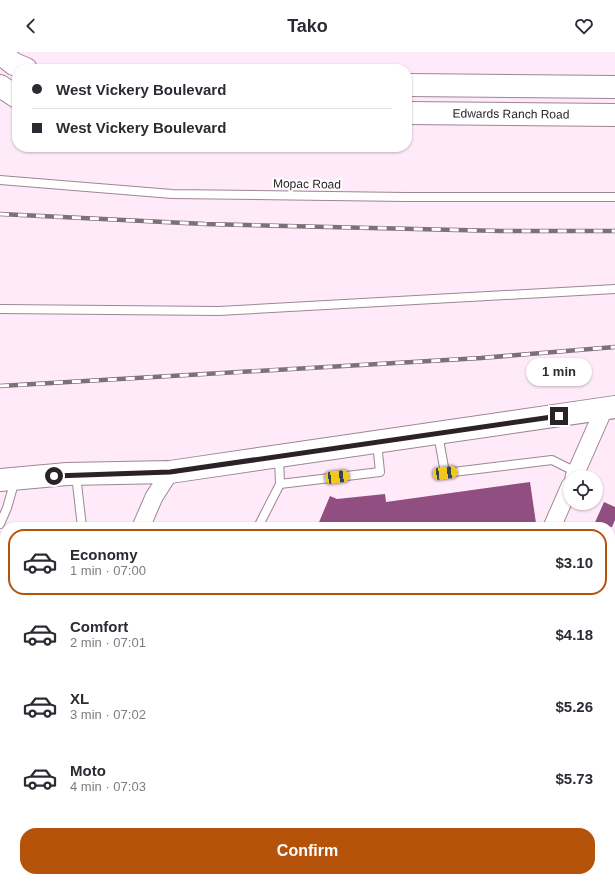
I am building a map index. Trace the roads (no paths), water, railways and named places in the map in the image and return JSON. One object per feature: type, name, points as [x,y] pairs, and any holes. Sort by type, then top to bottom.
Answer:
[{"type":"main road","points":[[21,52],[30,64]]},
{"type":"main road","points":[[0,53],[14,64]]},
{"type":"main road","points":[[412,85],[615,87]]},
{"type":"main road","points":[[0,86],[12,94]]},
{"type":"main road","name":"Edwards Ranch Road","points":[[412,113],[615,115]]},
{"type":"main road","points":[[8,480],[76,474],[170,472],[610,408]]},
{"type":"street","points":[[577,470],[610,408]]},
{"type":"street","points":[[143,522],[154,497],[170,472]]},
{"type":"street","points":[[554,522],[563,501]]},
{"type":"lane","name":"Mopac Road","points":[[0,180],[172,194],[406,197],[615,197]]},
{"type":"lane","points":[[0,309],[219,311],[615,289]]},
{"type":"lane","points":[[438,433],[445,473],[552,460],[564,470]]},
{"type":"lane","points":[[280,484],[380,472],[377,442]]},
{"type":"lane","points":[[261,522],[280,484],[279,456]]},
{"type":"lane","points":[[76,474],[81,522]]},
{"type":"lane","points":[[1,522],[7,508],[8,480]]},
{"type":"railway","points":[[0,214],[205,224],[501,231],[615,231]]},
{"type":"railway","points":[[0,386],[481,358],[615,347]]}]
